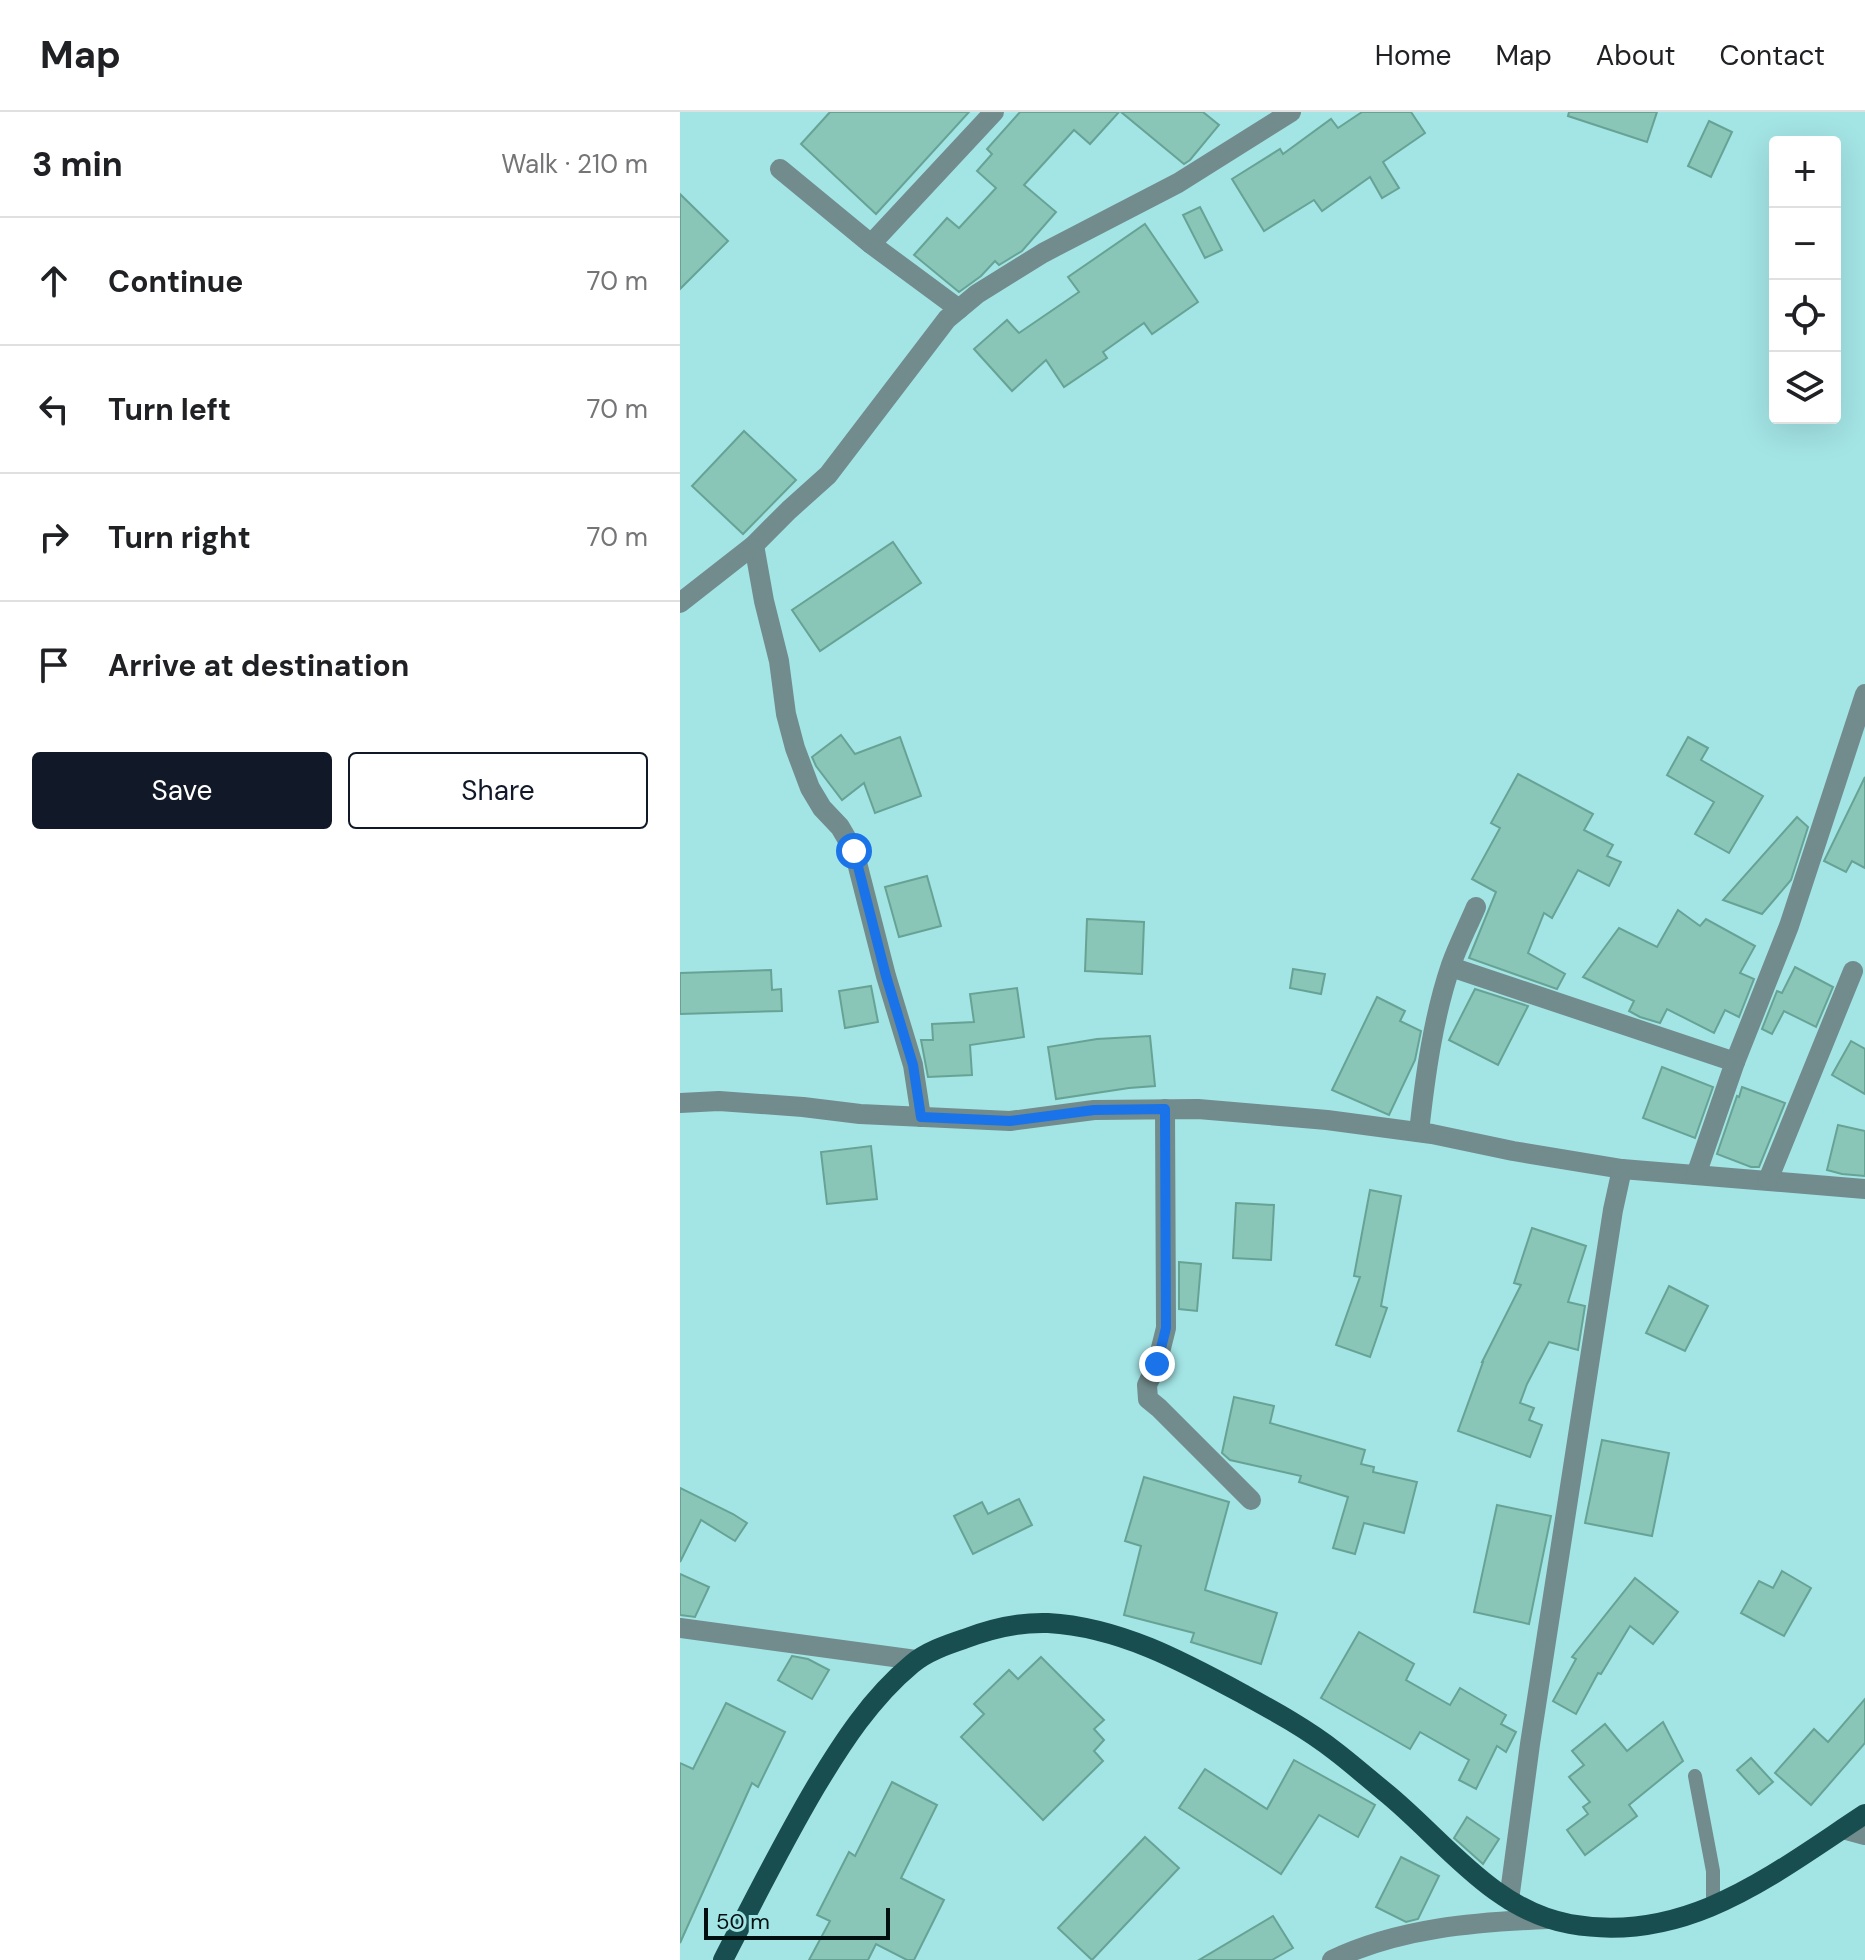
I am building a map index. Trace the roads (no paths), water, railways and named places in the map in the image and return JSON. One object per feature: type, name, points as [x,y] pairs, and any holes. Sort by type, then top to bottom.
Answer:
[{"type":"main road","points":[[723,1960],[790,1830],[841,1744],[868,1709],[916,1660],[945,1646],[1001,1627],[1044,1623],[1066,1625],[1123,1637],[1190,1665],[1332,1749],[1395,1800],[1466,1868],[1509,1900],[1548,1919],[1586,1926],[1645,1927],[1676,1921],[1734,1897],[1860,1831]]},
{"type":"street","points":[[871,244],[994,112]]},
{"type":"street","points":[[680,603],[754,545],[828,475],[947,319],[977,294],[1043,253],[1178,183],[1291,112]]},
{"type":"street","points":[[780,169],[871,244],[959,309]]},
{"type":"street","points":[[754,545],[795,748],[816,798],[840,827],[854,851],[913,1065],[921,1117]]},
{"type":"street","points":[[1696,1175],[1735,1062],[1789,926],[1865,694]]},
{"type":"street","points":[[1419,1132],[1437,1016],[1451,967],[1476,907]]},
{"type":"street","points":[[1451,967],[1735,1062]]},
{"type":"street","points":[[1768,1180],[1853,971]]},
{"type":"street","points":[[680,1103],[719,1101],[860,1114],[1010,1121],[1094,1110],[1198,1109],[1327,1120],[1419,1132],[1622,1169],[1865,1189]]},
{"type":"street","points":[[1165,1109],[1166,1328],[1157,1364],[1147,1385],[1148,1399],[1251,1500]]},
{"type":"street","points":[[1509,1900],[1540,1682],[1622,1169]]},
{"type":"street","points":[[680,1628],[916,1660]]},
{"type":"street","points":[[1332,1960],[1384,1940],[1431,1930],[1488,1921],[1548,1919]]},
{"type":"lane","points":[[1695,1776],[1713,1871],[1713,1906]]}]
